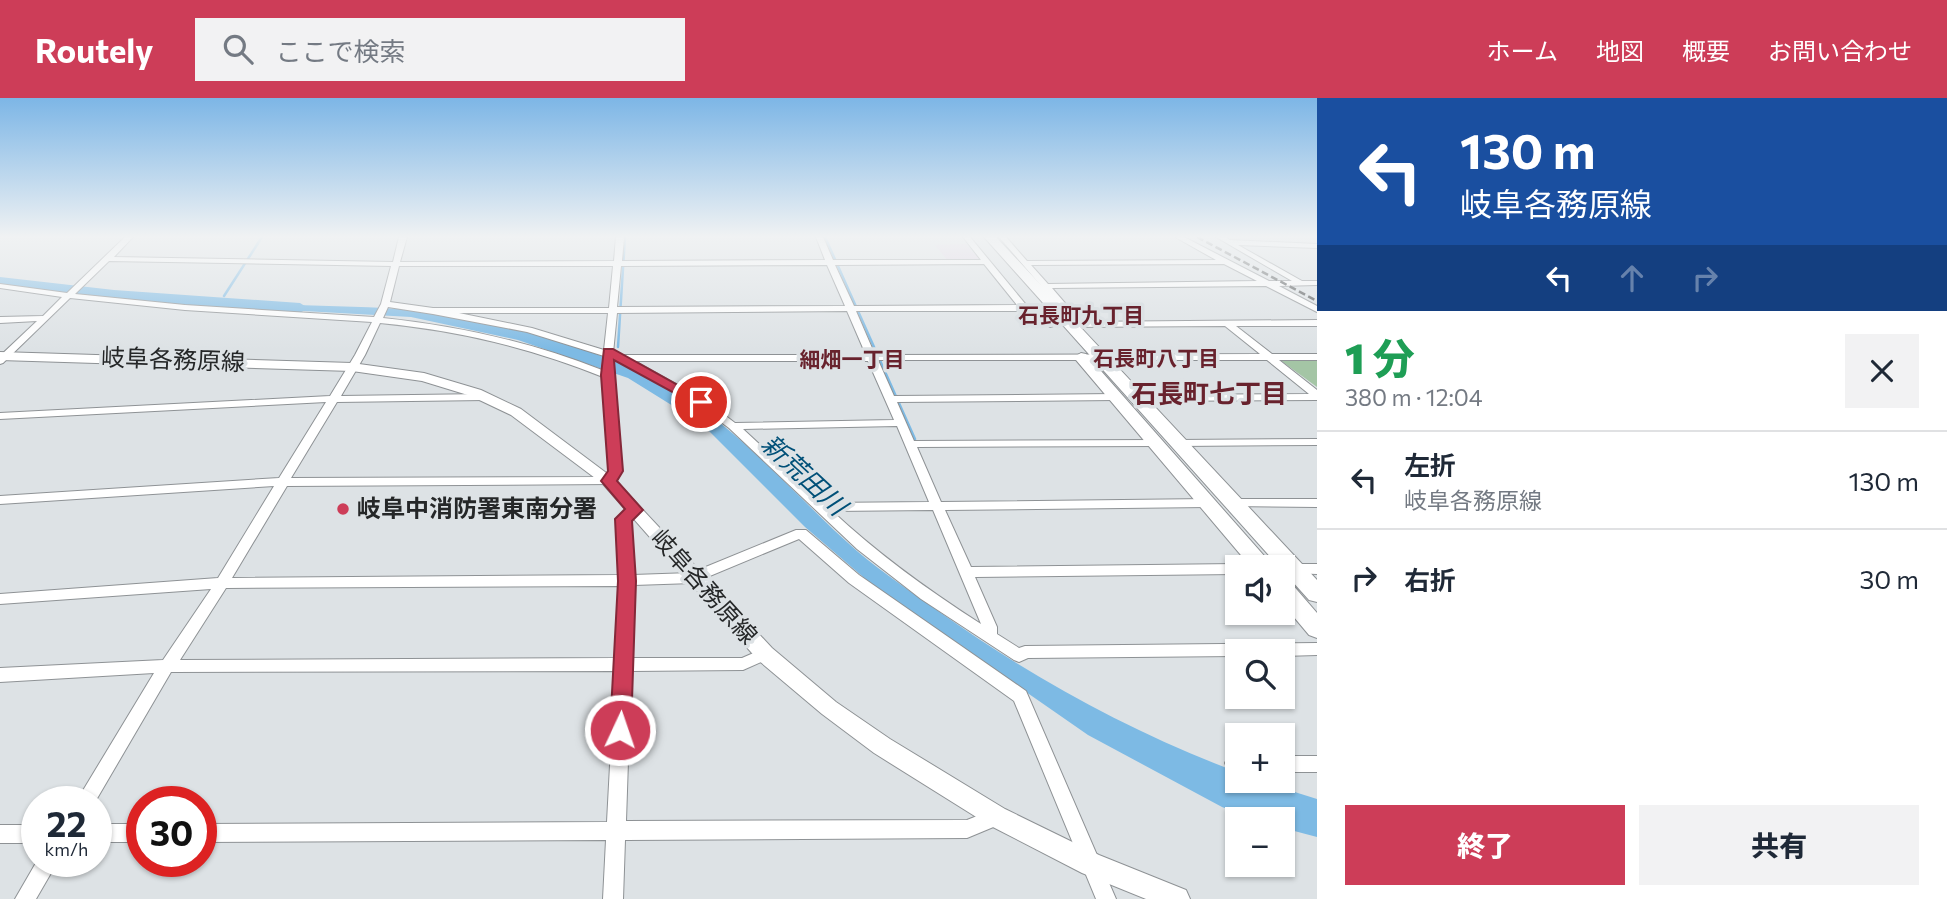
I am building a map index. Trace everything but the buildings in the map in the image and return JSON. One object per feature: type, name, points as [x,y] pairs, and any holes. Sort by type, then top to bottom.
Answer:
[{"type":"highway","points":[[1016,274],[1091,358],[1137,398],[1281,555]]},
{"type":"highway","points":[[1091,358],[1116,397],[1253,555]]},
{"type":"highway","points":[[1295,570],[1317,594]]},
{"type":"highway","points":[[1295,603],[1317,629]]},
{"type":"main road","name":"岐阜各務原線","points":[[2,358],[352,367],[424,377],[485,397],[516,412],[608,481],[693,579],[765,654],[829,708],[881,746],[997,817],[1091,864],[1177,899]]},
{"type":"street","points":[[2,358],[94,274]]},
{"type":"street","points":[[95,786],[167,666],[222,583],[352,367],[382,311],[393,274]]},
{"type":"street","points":[[0,500],[282,482],[608,481],[616,471],[607,373],[613,356],[616,274]]},
{"type":"street","points":[[835,274],[990,627],[990,638]]},
{"type":"street","points":[[1006,274],[1024,307]]},
{"type":"street","points":[[1036,274],[1073,317],[1061,325]]},
{"type":"street","points":[[1245,274],[1317,309]]},
{"type":"street","points":[[1286,274],[1317,291]]},
{"type":"street","points":[[1046,286],[1268,286],[1317,283]]},
{"type":"street","points":[[0,286],[152,305],[382,311],[1024,307],[1061,325],[1317,323]]},
{"type":"street","points":[[382,311],[424,323],[502,339],[607,373]]},
{"type":"street","points":[[433,311],[529,330],[613,356],[701,402],[733,426],[818,507],[894,570],[1019,656],[1025,652],[1317,649]]},
{"type":"street","points":[[0,320],[46,318]]},
{"type":"street","points":[[1228,324],[1317,396]]},
{"type":"street","points":[[613,356],[872,359],[1317,357]]},
{"type":"street","points":[[1137,398],[1317,396]]},
{"type":"street","points":[[0,416],[332,399],[485,397]]},
{"type":"street","points":[[891,399],[1116,397]]},
{"type":"street","points":[[733,426],[901,423]]},
{"type":"street","points":[[1178,443],[1317,442]]},
{"type":"street","points":[[911,444],[1156,443]]},
{"type":"street","points":[[818,507],[1208,503]]},
{"type":"street","points":[[1233,503],[1317,503]]},
{"type":"street","points":[[612,899],[627,581],[623,519],[635,510]]},
{"type":"street","points":[[0,599],[222,583],[693,579],[801,533],[854,579],[1020,696],[1106,899]]},
{"type":"street","points":[[966,572],[1225,569]]},
{"type":"street","points":[[1295,569],[1317,569]]},
{"type":"street","points":[[0,675],[167,666],[743,664],[765,654]]},
{"type":"street","points":[[1295,764],[1317,764]]},
{"type":"street","points":[[217,833],[967,829],[997,817]]},
{"type":"street","points":[[0,834],[21,834]]},
{"type":"street","points":[[25,899],[38,877]]},
{"type":"green space","points":[[1280,360],[1317,360],[1317,387]]},
{"type":"water","points":[[273,304],[400,309],[464,318],[564,343],[655,380],[684,396],[736,436],[867,559],[1012,660],[1121,722],[1225,767],[1225,793],[1295,792],[1317,799],[1317,837],[1295,831],[1295,807],[1225,808],[1088,735],[876,588],[805,527],[702,424],[628,378],[518,340],[411,317],[268,309]]},
{"type":"waterway","points":[[224,296],[238,274]]},
{"type":"waterway","points":[[618,347],[623,274]]},
{"type":"waterway","points":[[842,274],[915,439]]},
{"type":"waterway","name":"新荒田川","points":[[0,281],[114,295],[300,308]]},
{"type":"railway","points":[[1267,274],[1317,301]]},
{"type":"place","name":"岐阜中消防署東南分署","points":[[343,509]]},
{"type":"district","name":"石長町九丁目","points":[[1081,316]]},
{"type":"district","name":"石長町八丁目","points":[[1156,359]]},
{"type":"district","name":"細畑一丁目","points":[[852,360]]},
{"type":"district","name":"石長町七丁目","points":[[1209,394]]},
{"type":"route","points":[[620,730],[627,581],[623,519],[635,510],[608,481],[616,471],[607,375],[608,352],[663,379],[701,402]]}]
